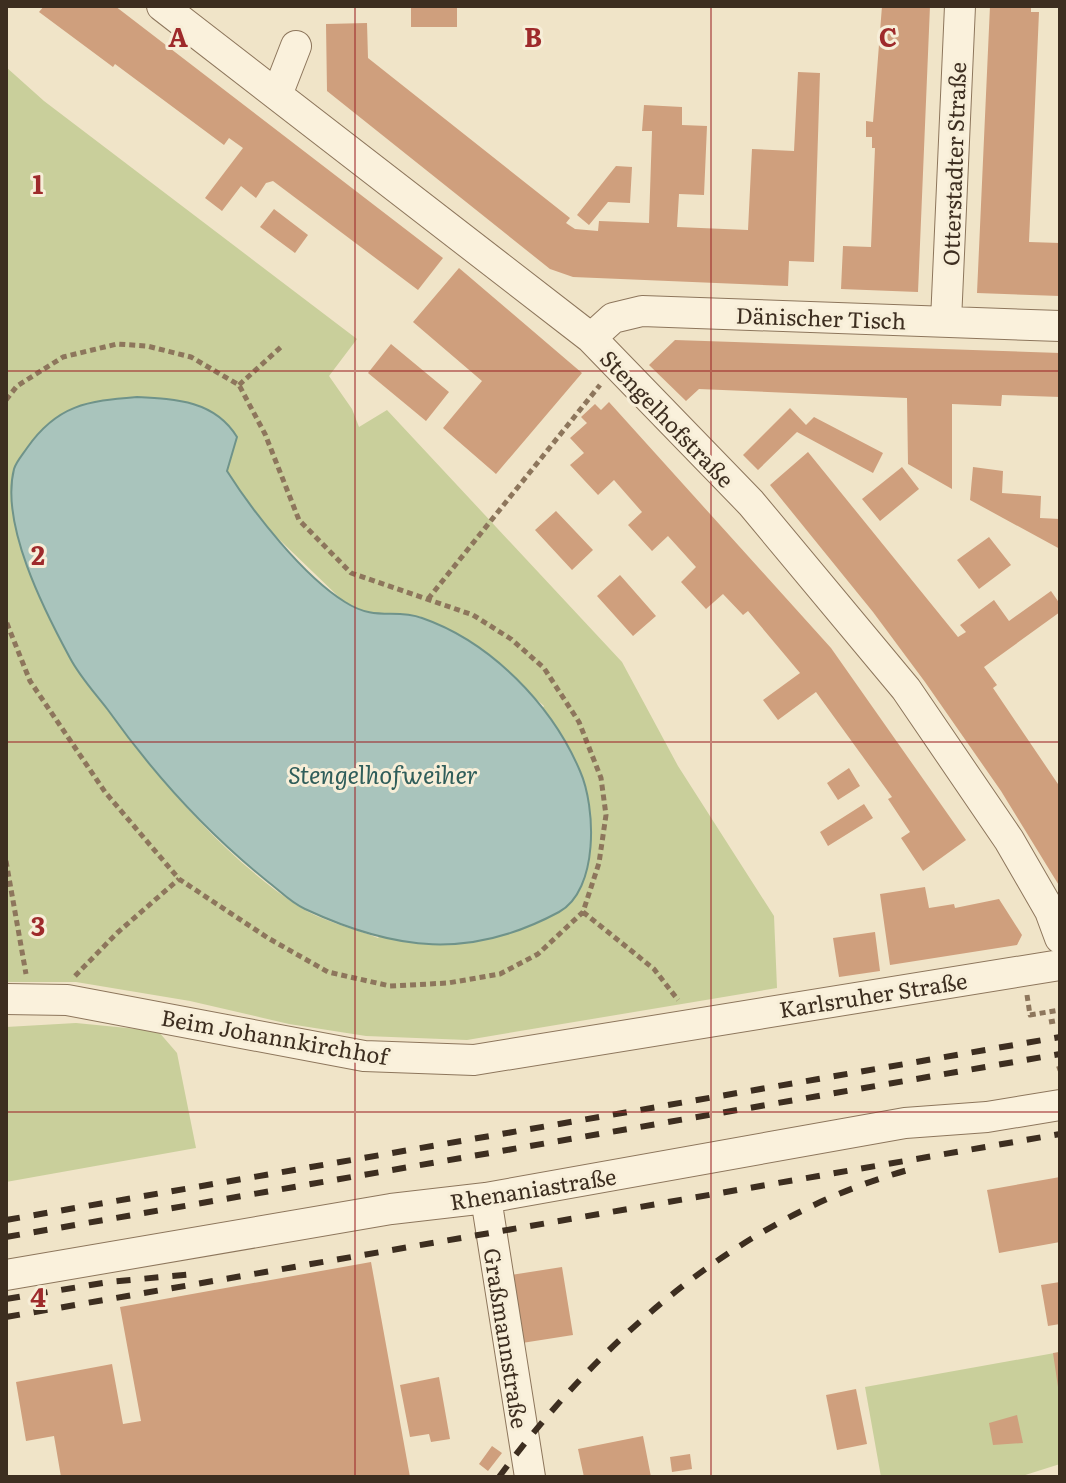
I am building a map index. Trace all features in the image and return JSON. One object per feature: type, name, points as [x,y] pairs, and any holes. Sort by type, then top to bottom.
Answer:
[{"type":"street","name":"Stengelhofstraße","points":[[162,6],[591,338],[751,503],[906,689],[1009,840],[1050,911],[1060,938]]},
{"type":"street","name":"Otterstadter Straße","points":[[946,321],[960,6]]},
{"type":"street","points":[[277,95],[296,46]]},
{"type":"street","name":"Dänischer Tisch","points":[[591,338],[613,318],[642,311],[1060,326]]},
{"type":"street","name":"Karlsruher Straße","points":[[685,1023],[1060,965]]},
{"type":"street","name":"Beim Johannkirchhof","points":[[6,999],[67,1000],[364,1056],[474,1060],[685,1023]]},
{"type":"street","name":"Rhenaniastraße","points":[[6,1275],[391,1209],[486,1198],[905,1123],[987,1117],[1060,1105]]},
{"type":"street","name":"Graßmannstraße","points":[[486,1198],[530,1477]]},
{"type":"path","points":[[6,400],[17,386],[63,357],[117,344],[147,346],[191,357],[239,385],[265,434],[299,520],[351,573],[473,615],[511,639],[544,668],[579,722],[601,778],[606,815],[599,863],[583,912],[538,954],[500,974],[448,983],[390,986],[328,972],[268,938],[179,879],[105,792],[30,681],[6,621]]},
{"type":"path","points":[[239,385],[281,347]]},
{"type":"path","points":[[428,599],[601,384],[619,368]]},
{"type":"path","points":[[6,861],[22,949]]},
{"type":"path","points":[[67,1000],[71,980],[117,933],[179,879]]},
{"type":"path","points":[[583,912],[654,969],[672,988],[685,1023]]},
{"type":"path","points":[[1023,971],[1030,1015],[1060,1010]]},
{"type":"path","points":[[1049,1022],[1060,1020]]},
{"type":"green space","points":[[6,67],[44,101],[357,339],[329,376],[352,409],[359,427],[387,410],[622,662],[678,766],[774,916],[777,988],[467,1040],[366,1036],[76,982],[6,982]],"holes":[[[237,437],[227,471],[258,519],[343,601],[373,616],[419,616],[472,642],[544,706],[378,938],[298,906],[232,854],[147,761],[71,661]]]},
{"type":"green space","points":[[76,1023],[158,1031],[177,1053],[196,1148],[6,1182],[6,1027]]},
{"type":"green space","points":[[1060,1352],[1060,1464],[1019,1477],[881,1477],[865,1387]]},
{"type":"water","name":"Stengelhofweiher","points":[[137,397],[194,404],[218,416],[228,425],[237,437],[227,471],[280,542],[329,591],[366,612],[412,615],[447,629],[495,660],[536,700],[568,746],[580,771],[589,805],[591,826],[587,867],[572,901],[559,912],[494,938],[463,943],[401,941],[338,923],[290,900],[244,862],[202,822],[143,756],[74,665],[37,592],[19,540],[11,491],[16,464],[50,422],[74,408]]},
{"type":"building","points":[[44,6],[115,6],[443,258],[418,290],[273,181],[266,183],[256,198],[241,186],[222,211],[205,198],[243,148],[229,138],[224,145],[115,64],[113,67],[39,12]]},
{"type":"building","points":[[411,6],[457,6],[457,27],[411,27]]},
{"type":"building","points":[[882,6],[930,6],[918,292],[841,289],[843,246],[871,247],[875,148],[872,148],[872,137],[866,137],[866,121],[873,122]]},
{"type":"building","points":[[990,6],[1031,6],[1031,12],[1039,12],[1029,242],[1060,243],[1060,296],[977,293]]},
{"type":"building","points":[[367,23],[368,58],[570,218],[566,223],[575,229],[598,231],[599,221],[649,223],[652,131],[642,131],[644,105],[682,107],[682,125],[707,126],[704,195],[679,194],[677,227],[748,230],[752,149],[794,151],[798,72],[820,73],[814,262],[789,261],[788,286],[573,277],[550,269],[327,91],[326,24]]},
{"type":"building","points":[[616,166],[632,167],[630,203],[608,202],[589,225],[577,215]]},
{"type":"building","points":[[274,209],[308,235],[295,253],[260,227]]},
{"type":"building","points":[[459,268],[582,373],[496,474],[443,428],[482,381],[413,322]]},
{"type":"building","points":[[675,340],[1060,353],[1060,397],[1002,395],[1001,406],[952,404],[952,489],[908,464],[907,398],[699,389],[686,401],[649,365]]},
{"type":"building","points":[[391,344],[449,392],[426,421],[368,373]]},
{"type":"building","points":[[609,402],[831,648],[966,840],[923,871],[901,838],[910,832],[888,799],[892,797],[816,692],[778,720],[763,700],[800,673],[748,611],[743,615],[723,594],[706,609],[681,582],[696,567],[668,536],[652,551],[628,525],[642,512],[614,480],[598,495],[570,465],[584,453],[570,438],[587,423],[581,417],[595,404],[601,410]]},
{"type":"building","points":[[790,408],[806,425],[814,417],[883,453],[873,473],[797,432],[758,470],[743,455]]},
{"type":"building","points":[[808,452],[958,637],[966,632],[960,625],[994,600],[1009,621],[1051,591],[1060,604],[1060,612],[984,667],[997,685],[993,688],[1060,787],[1060,887],[1001,791],[925,682],[873,612],[770,485]]},
{"type":"building","points":[[902,467],[919,489],[880,521],[862,499]]},
{"type":"building","points":[[973,467],[1003,471],[1002,493],[1041,496],[1040,518],[1060,519],[1060,549],[970,500]]},
{"type":"building","points":[[556,511],[593,550],[572,570],[535,530]]},
{"type":"building","points":[[989,537],[1011,565],[979,589],[957,560]]},
{"type":"building","points":[[620,575],[656,616],[633,636],[597,596]]},
{"type":"building","points":[[849,768],[860,786],[838,800],[827,783]]},
{"type":"building","points":[[864,804],[873,818],[828,846],[820,832]]},
{"type":"building","points":[[925,887],[929,908],[954,904],[955,908],[999,899],[1022,935],[1017,945],[890,965],[880,894]]},
{"type":"building","points":[[875,932],[880,971],[839,977],[833,938]]},
{"type":"building","points":[[1060,1177],[1060,1242],[999,1253],[987,1190]]},
{"type":"building","points":[[371,1262],[410,1477],[61,1477],[54,1436],[26,1441],[16,1382],[112,1364],[123,1424],[141,1421],[120,1307]]},
{"type":"building","points":[[562,1267],[573,1335],[522,1343],[511,1275]]},
{"type":"building","points":[[1060,1282],[1060,1324],[1048,1326],[1041,1285]]},
{"type":"building","points":[[1060,1352],[1060,1386],[1058,1387],[1053,1353]]},
{"type":"building","points":[[439,1377],[450,1439],[431,1442],[429,1434],[410,1437],[400,1385]]},
{"type":"building","points":[[856,1389],[867,1444],[837,1450],[826,1395]]},
{"type":"building","points":[[1017,1415],[1023,1443],[993,1445],[989,1423]]},
{"type":"building","points":[[643,1436],[651,1477],[584,1477],[578,1449]]},
{"type":"building","points":[[492,1446],[502,1453],[488,1471],[479,1464]]},
{"type":"building","points":[[690,1454],[692,1469],[672,1472],[670,1457]]},
{"type":"railway","points":[[6,1220],[1060,1037]]},
{"type":"railway","points":[[6,1237],[1060,1054]]},
{"type":"railway","points":[[6,1317],[1060,1134]]},
{"type":"railway","points":[[499,1477],[582,1377],[678,1289],[731,1251],[787,1218],[846,1191],[908,1170]]},
{"type":"railway","points":[[6,1299],[109,1282],[193,1274]]}]
